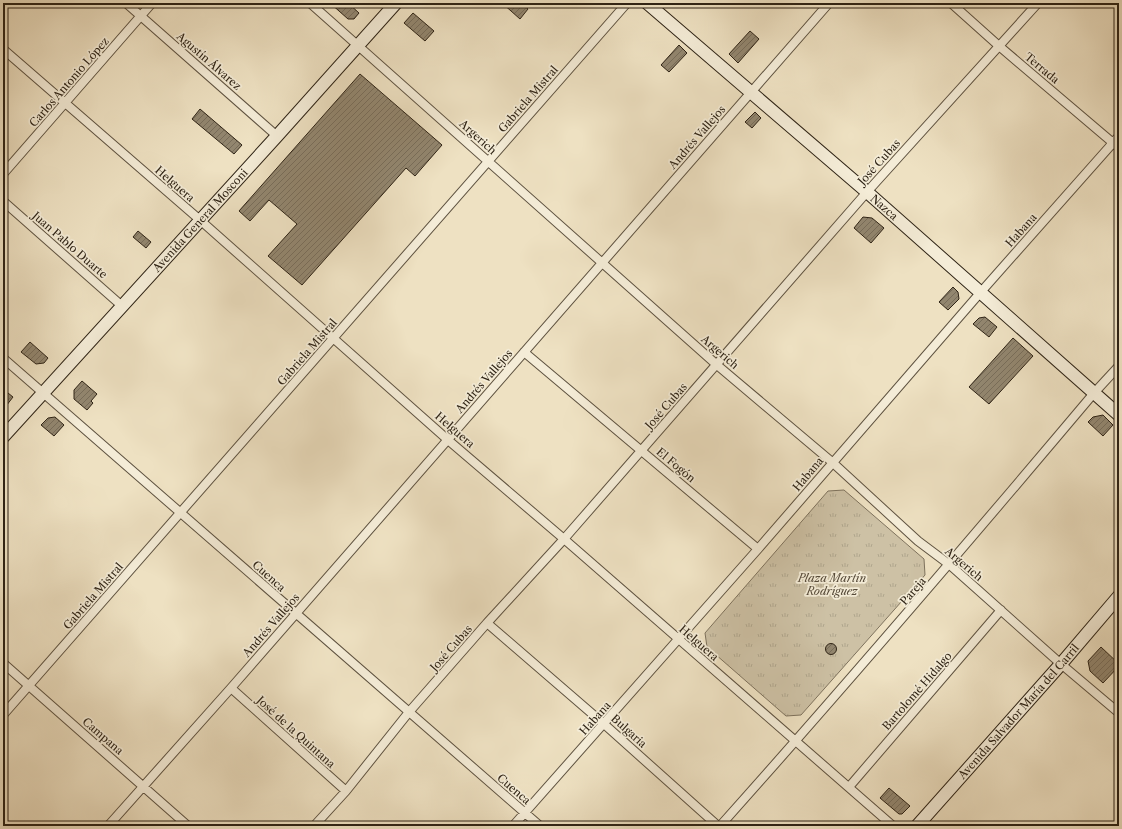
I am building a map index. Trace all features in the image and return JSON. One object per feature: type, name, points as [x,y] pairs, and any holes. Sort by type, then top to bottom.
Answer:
[{"type":"street","name":"Agustín Álvarez","points":[[126,3],[277,136]]},
{"type":"street","name":"Carlos Antonio López","points":[[3,174],[152,3]]},
{"type":"street","name":"Argerich","points":[[310,3],[717,364],[832,462],[918,541],[950,565],[1061,664],[1119,713]]},
{"type":"street","name":"Avenida General Mosconi","points":[[3,437],[396,3]]},
{"type":"street","name":"Gabriela Mistral","points":[[3,715],[627,3]]},
{"type":"street","name":"Nazca","points":[[647,3],[867,192],[1119,415]]},
{"type":"street","name":"Andrés Vallejos","points":[[108,826],[231,688],[829,3]]},
{"type":"street","name":"Terrada","points":[[951,3],[1116,146]]},
{"type":"street","name":"José Cubas","points":[[314,826],[346,792],[409,712],[487,623],[564,539],[867,192],[1038,3]]},
{"type":"street","name":"Helguera","points":[[3,49],[200,220],[448,440],[564,539],[893,826]]},
{"type":"street","name":"Habana","points":[[513,826],[758,549],[980,293],[1116,146],[1119,136]]},
{"type":"street","name":"Juan Pablo Duarte","points":[[3,201],[122,306]]},
{"type":"street","name":"El Fogón","points":[[524,352],[758,549]]},
{"type":"street","name":"Cuenca","points":[[3,358],[540,826]]},
{"type":"street","name":"Pareja","points":[[719,826],[796,741],[950,565],[1094,393],[1119,366]]},
{"type":"street","name":"Avenida Salvador María del Carril","points":[[917,826],[1061,664],[1119,596]]},
{"type":"street","name":"Bartolomé Hidalgo","points":[[848,787],[1001,610]]},
{"type":"street","name":"Bulgaria","points":[[487,623],[719,826]]},
{"type":"street","name":"Campana","points":[[3,663],[188,826]]},
{"type":"street","name":"José de la Quintana","points":[[231,688],[346,792]]},
{"type":"green space","name":"Plaza Martín Rodríguez","points":[[844,490],[924,559],[925,575],[801,715],[786,716],[707,647],[705,633],[828,491]]},
{"type":"building","points":[[330,3],[348,3],[359,13],[354,19],[348,19]]},
{"type":"building","points":[[502,3],[521,3],[528,9],[520,19]]},
{"type":"building","points":[[413,13],[434,31],[425,41],[404,23]]},
{"type":"building","points":[[750,31],[759,39],[738,63],[729,54]]},
{"type":"building","points":[[679,45],[687,53],[669,72],[661,65]]},
{"type":"building","points":[[360,74],[442,145],[415,176],[406,168],[302,285],[268,256],[297,224],[269,200],[250,221],[239,211]]},
{"type":"building","points":[[200,109],[242,145],[234,154],[192,119]]},
{"type":"building","points":[[755,112],[761,118],[752,128],[745,122]]},
{"type":"building","points":[[863,217],[872,218],[884,228],[871,243],[854,228]]},
{"type":"building","points":[[138,231],[151,242],[146,248],[133,237]]},
{"type":"building","points":[[953,287],[958,292],[959,299],[948,310],[939,302]]},
{"type":"building","points":[[985,317],[997,327],[989,337],[973,324],[979,318]]},
{"type":"building","points":[[1013,338],[1033,356],[989,404],[969,387]]},
{"type":"building","points":[[30,342],[48,358],[44,363],[36,364],[21,352]]},
{"type":"building","points":[[82,381],[97,394],[91,401],[93,403],[87,410],[74,399],[74,390]]},
{"type":"building","points":[[3,389],[13,397],[3,410]]},
{"type":"building","points":[[1103,415],[1113,425],[1103,436],[1088,422],[1093,417]]},
{"type":"building","points":[[55,417],[64,425],[54,436],[41,425],[48,418]]},
{"type":"building","points":[[829,644],[833,644],[835,645],[835,653],[829,654],[826,651],[826,647]]},
{"type":"building","points":[[1101,647],[1119,664],[1119,666],[1103,683],[1090,671],[1088,661]]},
{"type":"building","points":[[889,788],[910,806],[902,814],[899,814],[880,798]]}]
